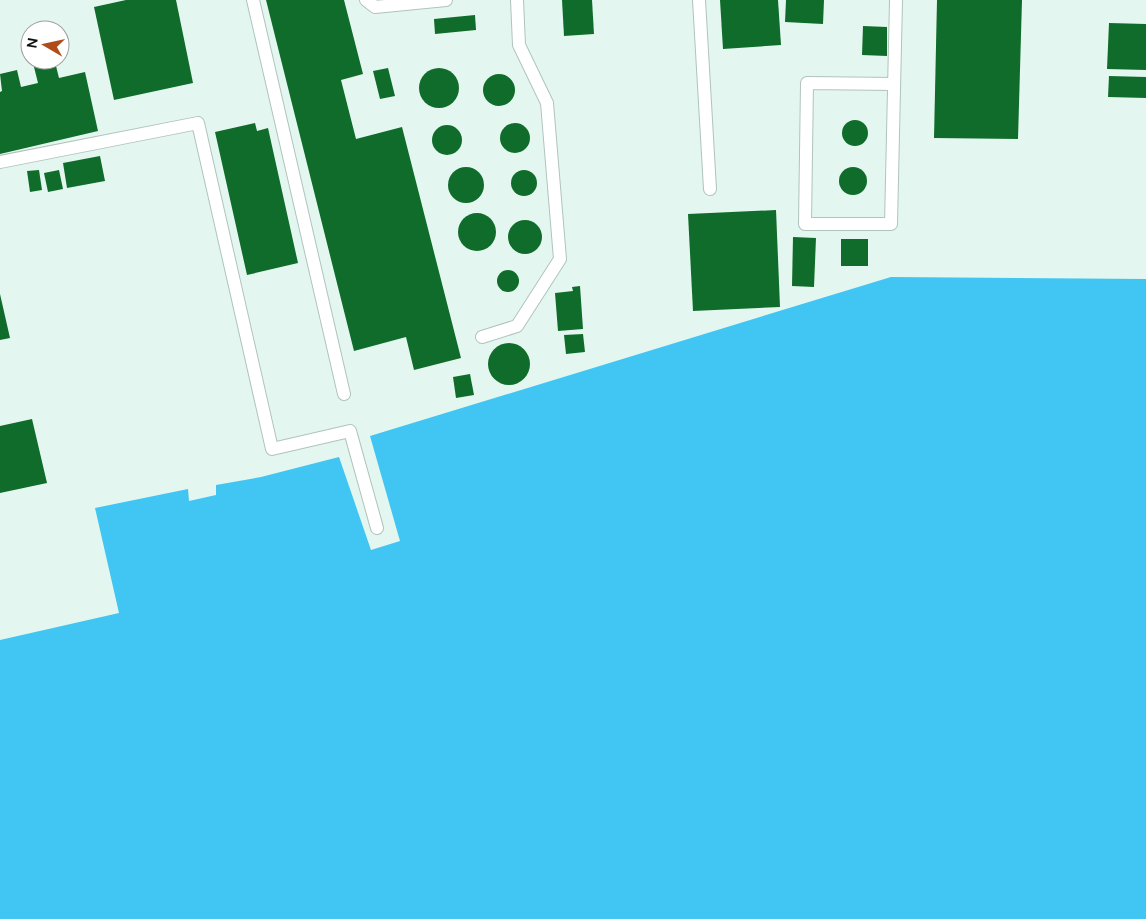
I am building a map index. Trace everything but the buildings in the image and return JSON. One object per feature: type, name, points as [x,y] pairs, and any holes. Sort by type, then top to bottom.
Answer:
[{"type":"lane","points":[[254,0],[344,394]]},
{"type":"lane","points":[[366,0],[375,7],[446,2],[446,0]]},
{"type":"lane","points":[[482,337],[517,326],[560,259],[547,103],[519,46],[517,0]]},
{"type":"lane","points":[[699,0],[710,189]]},
{"type":"lane","points":[[894,84],[807,83],[805,224],[891,224],[896,0]]},
{"type":"lane","points":[[0,162],[198,123],[272,449],[350,431],[377,528]]},
{"type":"water","points":[[891,277],[1146,279],[1146,919],[0,919],[0,640],[119,613],[95,508],[188,489],[189,501],[216,495],[216,485],[261,477],[339,457],[371,550],[400,541],[370,436]]}]
